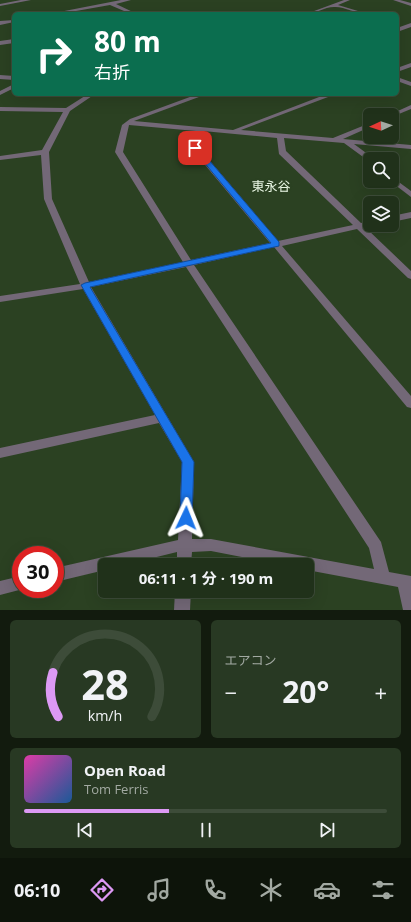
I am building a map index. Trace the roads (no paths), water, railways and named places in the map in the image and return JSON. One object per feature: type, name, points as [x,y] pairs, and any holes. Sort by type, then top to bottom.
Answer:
[{"type":"street","points":[[0,5],[29,0]]},
{"type":"street","points":[[103,0],[131,12]]},
{"type":"street","points":[[62,12],[129,0]]},
{"type":"street","points":[[314,12],[348,0]]},
{"type":"street","points":[[397,0],[411,4]]},
{"type":"street","points":[[333,5],[359,12]]},
{"type":"street","points":[[0,23],[12,21]]},
{"type":"street","points":[[399,22],[410,25]]},
{"type":"street","points":[[399,29],[410,25]]},
{"type":"street","points":[[0,43],[12,41]]},
{"type":"street","points":[[399,69],[411,65]]},
{"type":"street","points":[[0,77],[12,78]]},
{"type":"street","points":[[399,80],[411,84]]},
{"type":"street","points":[[0,93],[12,87]]},
{"type":"street","points":[[89,96],[67,110],[45,152],[48,200],[85,285],[161,418],[188,462],[184,558]]},
{"type":"street","points":[[198,96],[155,110],[128,123],[125,126],[119,152],[188,263],[376,546],[383,578]]},
{"type":"street","points":[[232,132],[328,96]]},
{"type":"street","points":[[399,112],[411,107]]},
{"type":"street","points":[[0,109],[67,110]]},
{"type":"street","points":[[128,123],[411,147]]},
{"type":"street","points":[[333,140],[363,128]]},
{"type":"street","points":[[200,129],[195,148],[411,404]]},
{"type":"street","points":[[280,136],[282,152],[411,276]]},
{"type":"street","points":[[347,142],[363,155]]},
{"type":"street","points":[[0,158],[45,152]]},
{"type":"street","points":[[399,185],[411,195]]},
{"type":"street","points":[[399,218],[411,215]]},
{"type":"street","points":[[0,299],[85,285],[363,226]]},
{"type":"street","points":[[0,453],[161,418]]},
{"type":"street","points":[[64,573],[177,546],[211,545],[408,583],[411,610]]},
{"type":"street","points":[[0,588],[12,585]]},
{"type":"street","points":[[182,610],[183,598]]},
{"type":"district","name":"東永谷","points":[[271,186]]}]
